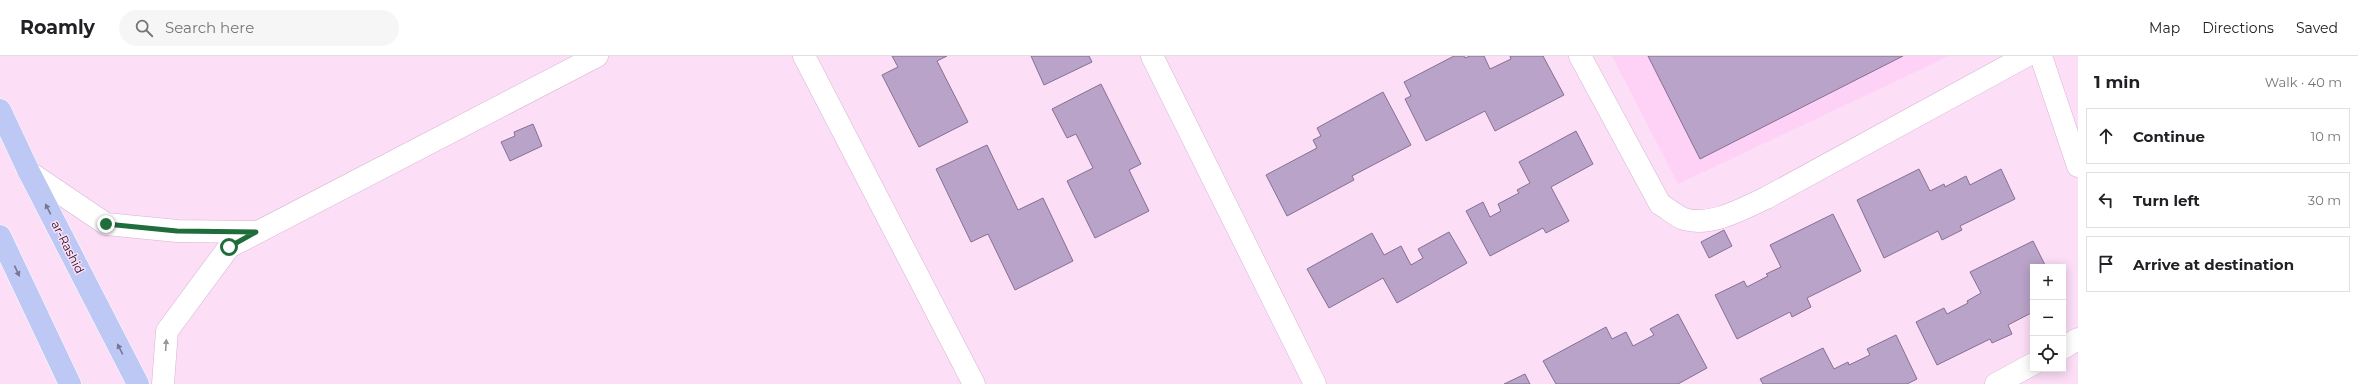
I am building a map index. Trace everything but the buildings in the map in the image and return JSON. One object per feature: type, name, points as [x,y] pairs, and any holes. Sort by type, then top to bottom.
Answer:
[{"type":"main road","name":"ar-Rashid","points":[[0,110],[138,384]]},
{"type":"main road","points":[[0,236],[70,384]]},
{"type":"street","points":[[163,384],[167,331],[229,247],[597,56]]},
{"type":"street","points":[[804,56],[974,384]]},
{"type":"street","points":[[1152,56],[1315,384]]},
{"type":"street","points":[[1580,56],[1660,204],[1683,219],[1702,220],[1725,216],[1766,198],[2026,56]]},
{"type":"street","points":[[2041,56],[2078,166]]},
{"type":"street","points":[[30,172],[106,224],[177,231],[256,232]]},
{"type":"street","points":[[2066,346],[2078,340]]},
{"type":"street","points":[[1996,384],[2030,366]]},
{"type":"shaded area","points":[[1612,56],[1949,56],[1678,184]]},
{"type":"route","points":[[106,224],[177,231],[256,232],[229,247]]}]
